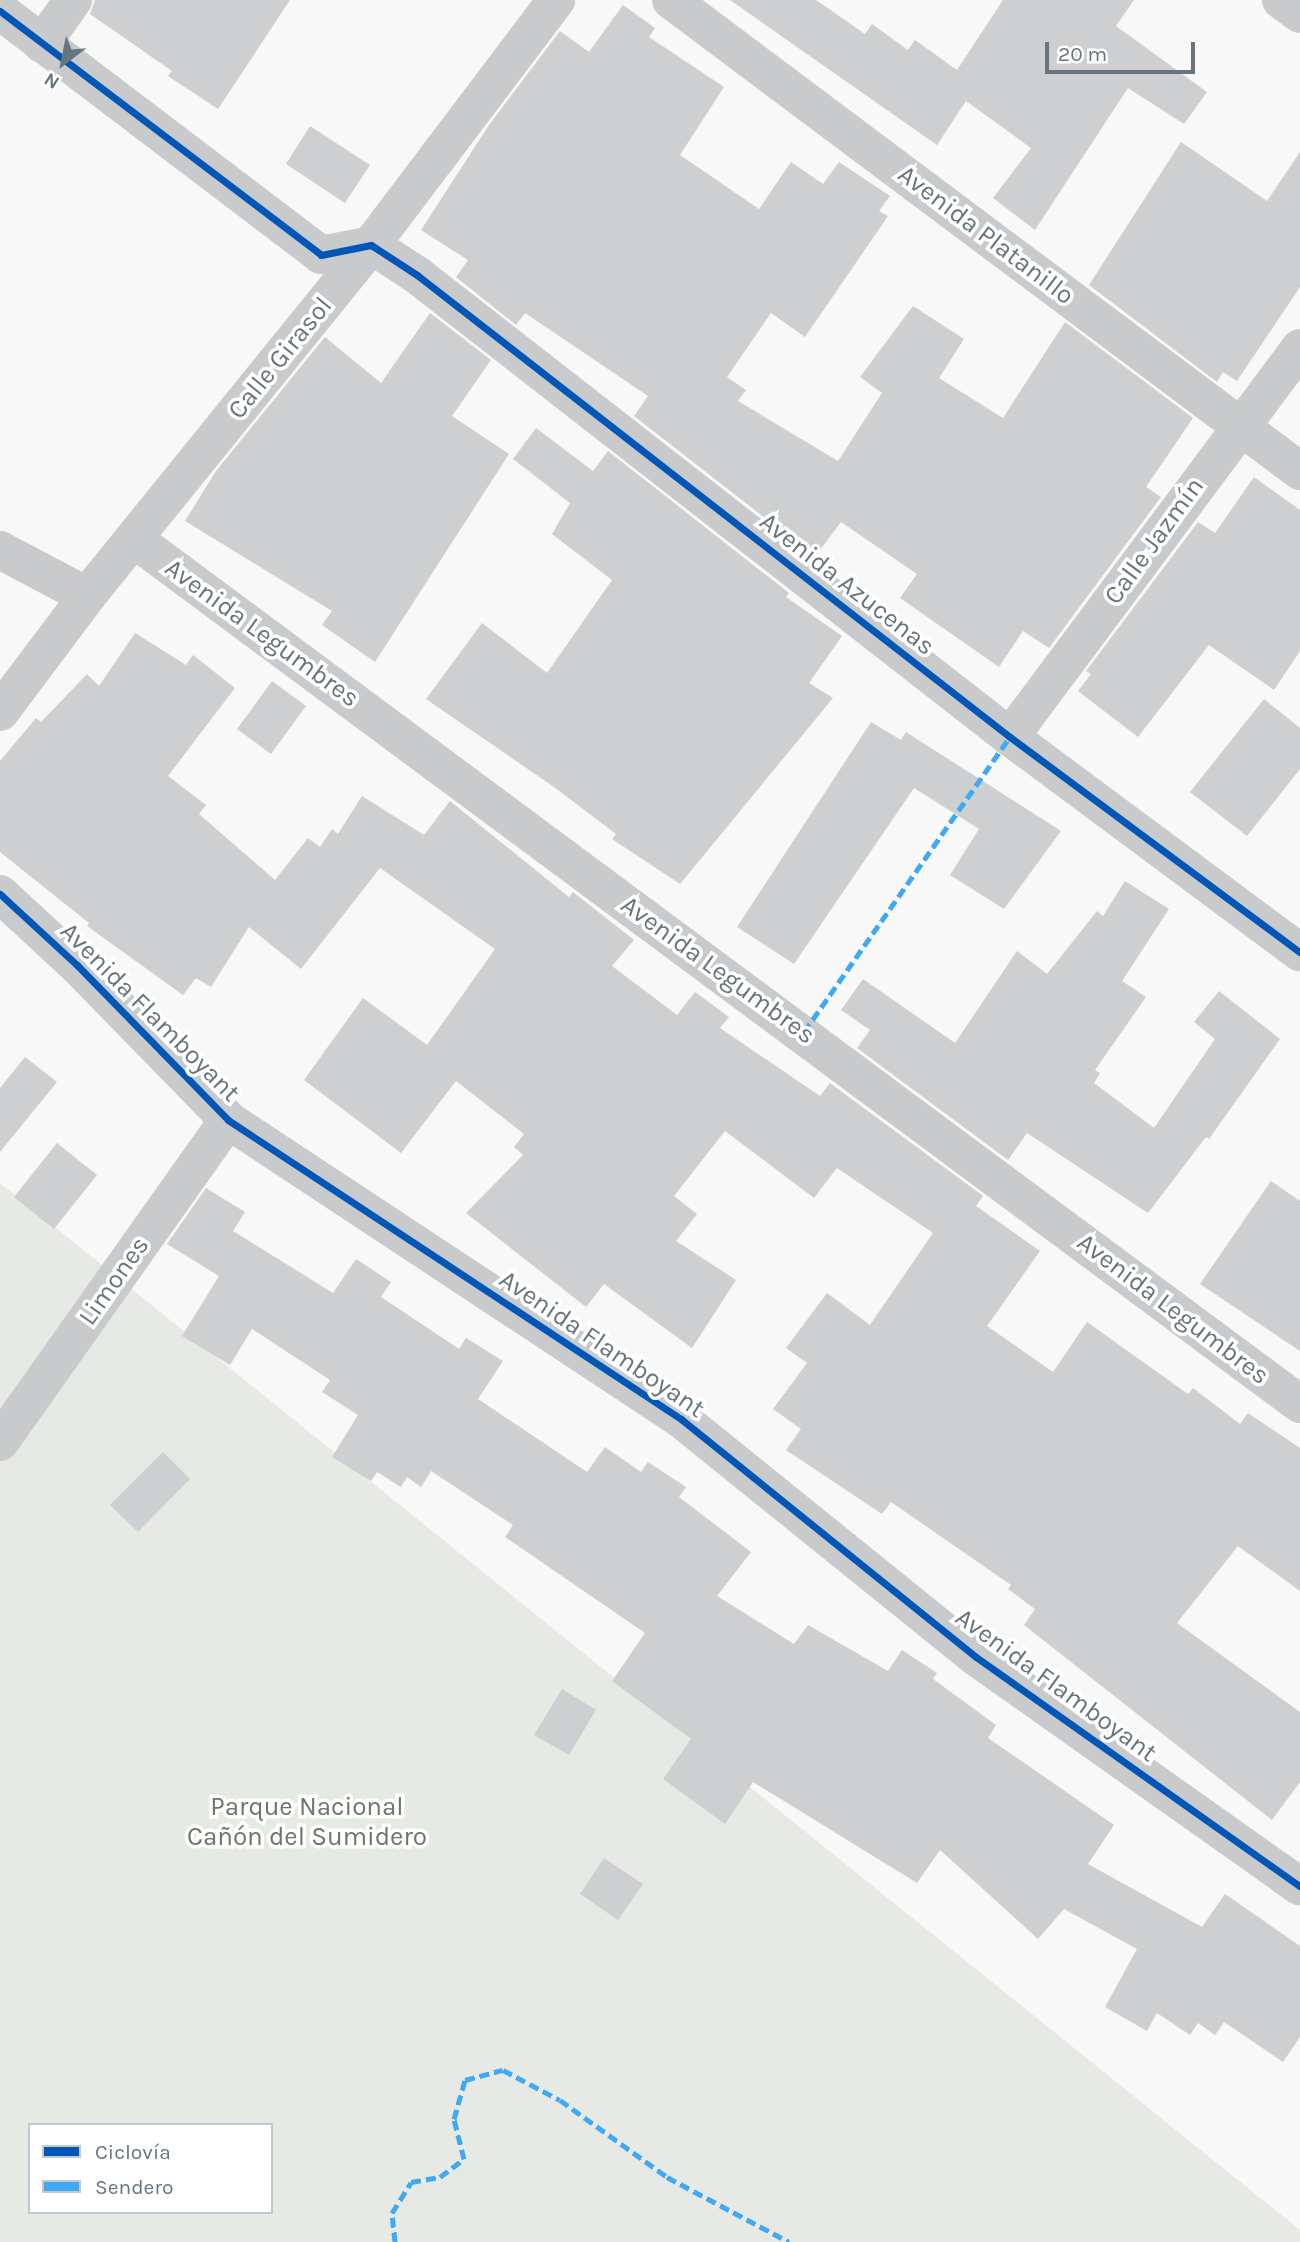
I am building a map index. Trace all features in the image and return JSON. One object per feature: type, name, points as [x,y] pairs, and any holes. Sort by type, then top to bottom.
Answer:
[{"type":"street","points":[[42,44],[73,0]]},
{"type":"street","name":"Calle Girasol","points":[[0,712],[87,596],[370,245],[556,0]]},
{"type":"street","name":"Avenida Platanillo","points":[[671,0],[1300,471]]},
{"type":"street","points":[[1281,0],[1300,15]]},
{"type":"street","points":[[0,11],[321,255],[370,245]]},
{"type":"street","name":"Avenida Azucenas","points":[[370,245],[417,275],[1010,737],[1300,952]]},
{"type":"street","name":"Calle Jazmín","points":[[1010,737],[1239,424],[1300,348]]},
{"type":"street","name":"Avenida Legumbres","points":[[134,539],[1300,1404]]},
{"type":"street","points":[[0,550],[87,596]]},
{"type":"street","name":"Avenida Flamboyant","points":[[0,894],[77,965],[228,1120],[681,1419],[976,1657],[1300,1886]]},
{"type":"street","name":"Limones","points":[[0,1442],[228,1120]]},
{"type":"green space","name":"Parque Nacional Cañón del Sumidero","points":[[0,1183],[1300,2230],[1300,2242],[0,2242]]},
{"type":"building","points":[[95,0],[290,0],[218,109],[168,76],[172,71],[90,14]]},
{"type":"building","points":[[730,0],[816,0],[865,34],[872,24],[908,50],[915,40],[957,70],[1003,0],[1134,0],[1116,26],[1207,92],[1184,124],[1128,88],[1035,230],[993,198],[1031,148],[966,101],[937,145]]},
{"type":"building","points":[[623,5],[655,28],[649,37],[724,87],[680,155],[759,209],[791,162],[823,184],[839,162],[890,196],[879,211],[888,216],[805,337],[771,313],[727,377],[746,390],[738,401],[838,461],[882,393],[860,377],[913,306],[964,339],[939,378],[1003,418],[1065,322],[1193,418],[1146,487],[1161,497],[1049,648],[1023,631],[999,667],[900,598],[917,574],[841,522],[815,557],[634,416],[648,396],[525,313],[516,325],[456,277],[468,260],[421,230],[489,125],[560,31],[589,52]]},
{"type":"building","points":[[310,126],[370,165],[345,203],[286,164]]},
{"type":"building","points":[[1181,142],[1267,201],[1300,152],[1300,287],[1237,381],[1223,372],[1217,382],[1089,285]]},
{"type":"building","points":[[430,313],[491,360],[452,416],[509,454],[375,662],[322,625],[332,611],[185,521],[216,471],[325,337],[381,383]]},
{"type":"building","points":[[536,428],[593,471],[608,451],[789,593],[786,597],[842,636],[809,683],[833,698],[680,884],[612,839],[616,834],[554,787],[426,699],[482,623],[547,673],[612,580],[552,534],[570,503],[513,459]]},
{"type":"building","points":[[1254,477],[1300,510],[1300,651],[1274,690],[1209,645],[1138,737],[1078,691],[1091,674],[1086,671],[1198,522],[1215,533]]},
{"type":"building","points":[[135,633],[186,665],[193,655],[235,688],[168,776],[206,805],[199,814],[275,880],[308,838],[320,847],[332,829],[338,834],[362,796],[424,835],[450,801],[569,897],[573,892],[634,940],[612,966],[677,1015],[695,992],[729,1017],[720,1028],[820,1096],[830,1083],[983,1196],[976,1206],[1040,1251],[987,1326],[1053,1372],[1087,1322],[1188,1394],[1193,1388],[1240,1424],[1248,1413],[1300,1448],[1300,1591],[1238,1546],[1177,1623],[1300,1712],[1300,1782],[1272,1820],[1024,1625],[1035,1609],[1008,1589],[1011,1585],[891,1502],[882,1514],[786,1450],[801,1429],[773,1409],[807,1363],[786,1348],[827,1293],[870,1325],[933,1233],[837,1168],[814,1198],[725,1131],[674,1196],[697,1214],[676,1241],[736,1280],[692,1348],[604,1284],[586,1307],[466,1213],[523,1155],[514,1147],[524,1134],[456,1081],[401,1153],[304,1080],[363,998],[427,1045],[495,949],[380,868],[301,969],[249,927],[211,987],[196,978],[183,995],[87,926],[89,923],[0,852],[0,761],[36,718],[41,722],[87,674],[99,686]]},
{"type":"building","points":[[272,681],[306,706],[271,754],[237,729]]},
{"type":"building","points":[[1264,699],[1300,728],[1300,769],[1247,836],[1190,792]]},
{"type":"building","points":[[871,722],[901,740],[906,732],[1061,831],[1004,909],[950,875],[979,829],[914,788],[794,964],[737,927]]},
{"type":"building","points":[[1125,881],[1169,909],[1122,981],[1146,997],[1095,1070],[1100,1073],[1094,1083],[1154,1128],[1215,1039],[1194,1022],[1219,991],[1280,1039],[1209,1139],[1206,1137],[1148,1213],[1027,1133],[1008,1160],[857,1048],[870,1030],[841,1010],[863,979],[955,1043],[1017,951],[1047,974],[1097,911],[1103,916]]},
{"type":"building","points":[[25,1057],[57,1082],[0,1152],[0,1088]]},
{"type":"building","points":[[57,1143],[97,1175],[54,1229],[14,1197]]},
{"type":"building","points":[[1271,1181],[1300,1201],[1300,1351],[1200,1284]]},
{"type":"building","points":[[206,1188],[245,1212],[233,1231],[333,1293],[356,1259],[391,1282],[381,1297],[459,1349],[466,1338],[503,1361],[478,1399],[587,1472],[605,1447],[641,1472],[648,1462],[686,1487],[679,1497],[751,1552],[717,1596],[794,1644],[808,1625],[888,1671],[902,1650],[937,1673],[933,1679],[996,1725],[988,1738],[1114,1825],[1088,1864],[1202,1927],[1225,1894],[1300,1946],[1300,2037],[1283,2062],[1224,2022],[1215,2035],[1198,2023],[1190,2035],[1157,2013],[1147,2031],[1105,2007],[1137,1949],[1064,1909],[1038,1939],[940,1850],[917,1883],[753,1782],[725,1824],[663,1779],[691,1739],[612,1681],[645,1633],[505,1537],[513,1525],[431,1471],[421,1487],[407,1477],[401,1487],[377,1472],[371,1481],[332,1457],[358,1415],[322,1392],[330,1380],[252,1329],[230,1365],[182,1336],[219,1276],[167,1244]]},
{"type":"building","points":[[163,1452],[190,1479],[138,1532],[110,1505]]},
{"type":"building","points":[[562,1689],[596,1710],[569,1755],[534,1735]]},
{"type":"building","points":[[604,1858],[643,1884],[618,1920],[580,1894]]},
{"type":"marked path","points":[[804,1032],[1010,737]]},
{"type":"marked path","points":[[395,2242],[392,2213],[411,2182],[440,2177],[464,2159],[454,2119],[465,2080],[503,2070],[560,2100],[667,2177],[789,2242]]},
{"type":"cycle path","points":[[0,11],[321,255],[371,245],[417,275],[1010,737],[1300,952]]},
{"type":"cycle path","points":[[0,894],[77,965],[228,1120],[681,1419],[976,1657],[1300,1886]]}]
